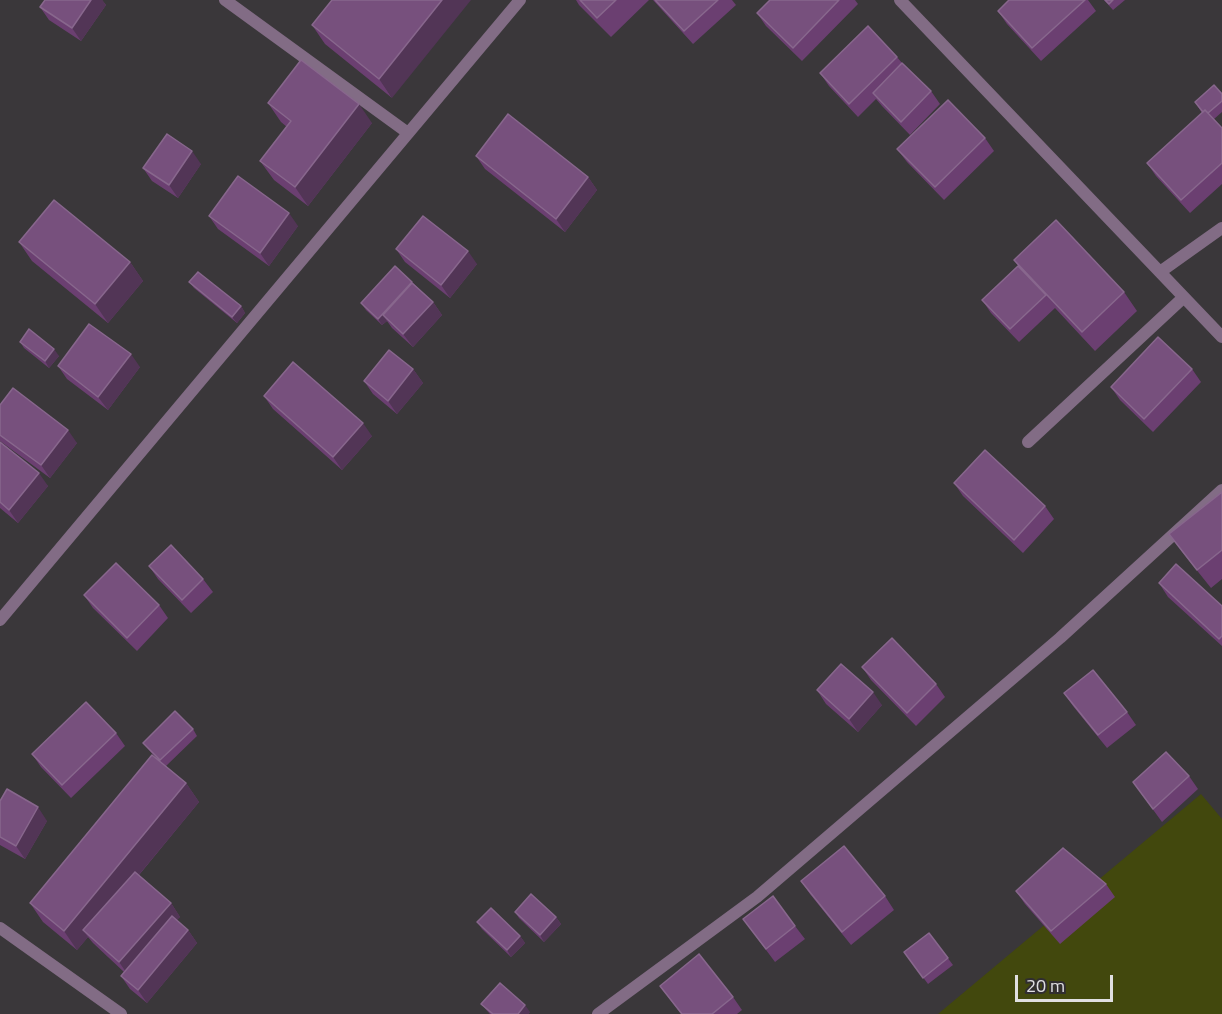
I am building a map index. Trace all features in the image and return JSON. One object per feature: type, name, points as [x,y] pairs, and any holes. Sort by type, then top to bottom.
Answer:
[{"type":"street","points":[[225,0],[408,134]]},
{"type":"street","points":[[0,620],[520,0]]},
{"type":"street","points":[[900,0],[1222,337]]},
{"type":"street","points":[[1160,272],[1222,228]]},
{"type":"street","points":[[1028,442],[1184,297]]},
{"type":"street","points":[[598,1014],[757,897],[1060,638],[1222,490]]},
{"type":"street","points":[[0,928],[121,1014]]},
{"type":"green space","points":[[1201,794],[1222,819],[1222,1014],[938,1014]]},
{"type":"building","points":[[45,0],[91,0],[72,28],[40,7]]},
{"type":"building","points":[[332,0],[442,0],[379,79],[312,25]]},
{"type":"building","points":[[580,0],[616,0],[597,18]]},
{"type":"building","points":[[655,0],[718,0],[684,31]]},
{"type":"building","points":[[770,0],[839,0],[793,48],[757,13]]},
{"type":"building","points":[[1009,0],[1085,0],[1032,48],[998,11]]},
{"type":"building","points":[[868,26],[897,57],[849,104],[820,73]]},
{"type":"building","points":[[301,60],[359,104],[295,187],[260,161],[291,121],[268,103]]},
{"type":"building","points":[[902,63],[931,91],[901,122],[873,93]]},
{"type":"building","points":[[1214,85],[1222,94],[1222,101],[1208,113],[1205,110],[1203,112],[1195,102]]},
{"type":"building","points":[[948,100],[985,138],[935,187],[897,149]]},
{"type":"building","points":[[1205,110],[1222,128],[1222,163],[1181,200],[1147,163]]},
{"type":"building","points":[[508,114],[588,177],[556,219],[476,156]]},
{"type":"building","points":[[167,134],[192,151],[169,185],[143,168]]},
{"type":"building","points":[[238,176],[289,213],[260,253],[209,216]]},
{"type":"building","points":[[54,200],[130,262],[95,304],[19,242]]},
{"type":"building","points":[[423,216],[468,251],[441,285],[396,249]]},
{"type":"building","points":[[1056,220],[1124,292],[1082,332],[1014,260]]},
{"type":"building","points":[[395,266],[412,282],[378,319],[361,303]]},
{"type":"building","points":[[1018,266],[1046,295],[1010,329],[982,300]]},
{"type":"building","points":[[198,272],[241,306],[232,317],[189,282]]},
{"type":"building","points":[[412,283],[433,302],[403,334],[383,315]]},
{"type":"building","points":[[89,324],[131,354],[98,397],[58,366]]},
{"type":"building","points":[[29,329],[54,349],[45,361],[20,342]]},
{"type":"building","points":[[1158,337],[1192,369],[1144,419],[1111,387]]},
{"type":"building","points":[[389,350],[413,369],[388,401],[364,381]]},
{"type":"building","points":[[293,362],[363,423],[333,457],[264,396]]},
{"type":"building","points":[[13,388],[68,430],[41,465],[0,435],[0,405]]},
{"type":"building","points":[[0,442],[39,473],[9,510],[0,502]]},
{"type":"building","points":[[985,450],[1045,506],[1014,540],[954,483]]},
{"type":"building","points":[[1222,492],[1222,550],[1197,570],[1169,534]]},
{"type":"building","points":[[171,545],[203,579],[182,600],[149,566]]},
{"type":"building","points":[[116,563],[159,605],[127,638],[84,595]]},
{"type":"building","points":[[1176,564],[1222,606],[1222,636],[1219,639],[1159,583]]},
{"type":"building","points":[[892,638],[936,684],[907,713],[862,667]]},
{"type":"building","points":[[841,664],[873,692],[849,719],[817,690]]},
{"type":"building","points":[[1093,670],[1127,712],[1098,735],[1064,693]]},
{"type":"building","points":[[86,702],[116,733],[62,785],[32,754]]},
{"type":"building","points":[[175,711],[193,729],[160,760],[143,743]]},
{"type":"building","points":[[1166,752],[1189,776],[1153,809],[1133,782]]},
{"type":"building","points":[[152,755],[186,783],[64,931],[30,903]]},
{"type":"building","points":[[7,789],[38,807],[16,846],[0,837],[0,801]]},
{"type":"building","points":[[844,846],[885,896],[842,932],[801,881]]},
{"type":"building","points":[[1063,848],[1106,884],[1051,931],[1016,891]]},
{"type":"building","points":[[135,872],[171,903],[119,962],[83,930]]},
{"type":"building","points":[[531,894],[556,917],[540,935],[515,912]]},
{"type":"building","points":[[773,896],[795,926],[766,949],[743,919]]},
{"type":"building","points":[[491,908],[520,936],[507,950],[477,922]]},
{"type":"building","points":[[172,916],[188,930],[138,990],[121,976]]},
{"type":"building","points":[[929,933],[948,958],[923,978],[904,952]]},
{"type":"building","points":[[699,954],[733,997],[712,1014],[682,1014],[660,986]]},
{"type":"building","points":[[500,983],[525,1005],[518,1014],[493,1014],[481,1004]]}]
